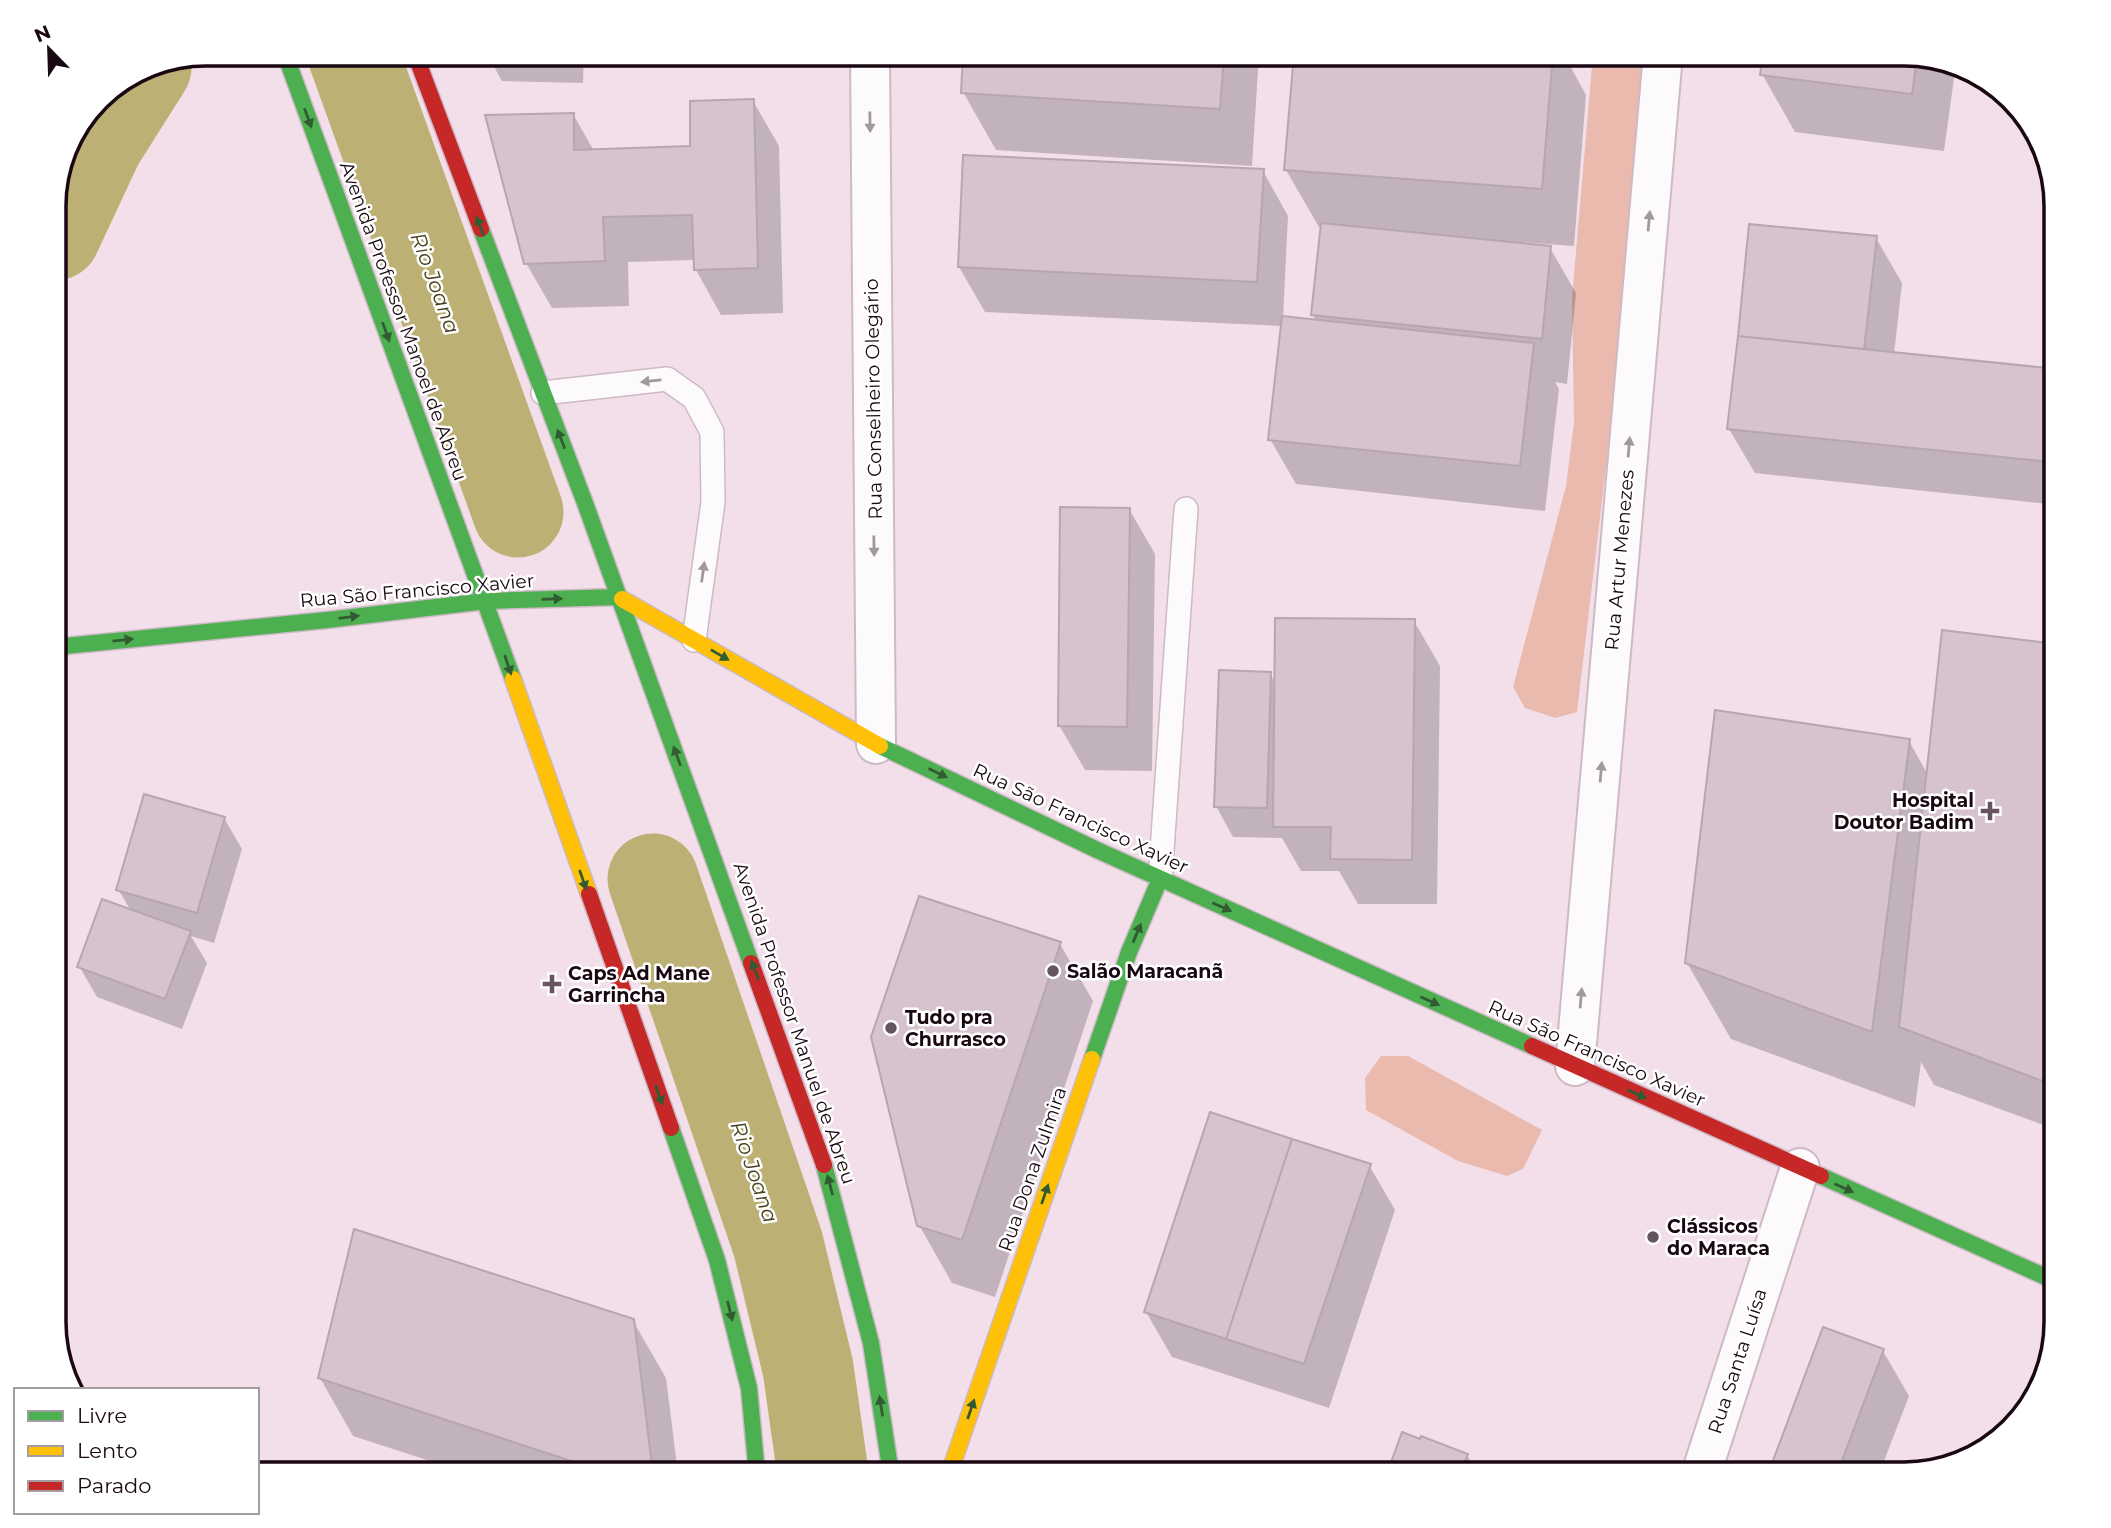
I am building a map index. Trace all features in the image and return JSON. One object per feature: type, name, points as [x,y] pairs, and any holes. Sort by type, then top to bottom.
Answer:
[{"type":"main road","name":"Avenida Professor Manoel de Abreu","points":[[290,67],[455,524],[486,601]]},
{"type":"main road","points":[[420,67],[618,597]]},
{"type":"main road","name":"Rua São Francisco Xavier","points":[[67,646],[486,601],[618,597],[876,744],[1160,879],[2044,1276]]},
{"type":"main road","name":"Avenida Professor Manuel de Abreu","points":[[618,597],[828,1175],[871,1343],[889,1462]]},
{"type":"main road","points":[[486,601],[717,1260],[749,1388],[756,1462]]},
{"type":"main road","name":"Rua Dona Zulmira","points":[[953,1462],[1129,952],[1160,879]]},
{"type":"street","name":"Rua Artur Menezes","points":[[1575,1066],[1662,66]]},
{"type":"street","name":"Rua Conselheiro Olegário","points":[[870,67],[876,744]]},
{"type":"street","name":"Rua Santa Luísa","points":[[1705,1462],[1800,1168]]},
{"type":"lane","points":[[543,393],[667,379],[694,398],[712,432],[712,502],[694,640]]},
{"type":"lane","points":[[1160,879],[1186,509]]},
{"type":"shaded area","points":[[1592,66],[1654,66],[1577,712],[1555,718],[1525,708],[1513,687],[1566,486],[1574,423],[1572,298]]},
{"type":"shaded area","points":[[1381,1056],[1408,1056],[1542,1130],[1523,1169],[1507,1176],[1458,1161],[1366,1110],[1365,1078]]},
{"type":"building","points":[[1223,66],[1220,109],[961,93],[962,67]]},
{"type":"building","points":[[1293,66],[1552,66],[1542,189],[1284,170]]},
{"type":"building","points":[[1761,66],[1916,67],[1912,94],[1760,75]]},
{"type":"building","points":[[754,99],[758,268],[694,270],[692,215],[603,217],[605,261],[524,264],[485,115],[574,113],[574,150],[690,146],[690,101]]},
{"type":"building","points":[[963,155],[1264,169],[1257,282],[958,267]]},
{"type":"building","points":[[1321,223],[1551,246],[1542,339],[1311,315]]},
{"type":"building","points":[[1749,224],[1877,236],[1864,349],[1738,336]]},
{"type":"building","points":[[1282,316],[1534,343],[1520,466],[1268,440]]},
{"type":"building","points":[[1738,336],[2044,368],[2044,461],[1727,429]]},
{"type":"building","points":[[1060,507],[1130,508],[1127,727],[1058,726]]},
{"type":"building","points":[[1275,618],[1415,619],[1412,860],[1330,859],[1331,827],[1273,827]]},
{"type":"building","name":"Hospital Doutor Badim","points":[[1942,630],[2044,642],[2044,1082],[1899,1027]]},
{"type":"building","points":[[1219,670],[1271,672],[1267,808],[1214,807]]},
{"type":"building","points":[[1715,710],[1910,739],[1872,1032],[1685,963]]},
{"type":"building","points":[[144,794],[225,817],[197,913],[116,890]]},
{"type":"building","points":[[919,896],[1061,942],[962,1240],[917,1226],[871,1037]]},
{"type":"building","points":[[102,899],[191,931],[165,999],[77,967]]},
{"type":"building","points":[[1210,1112],[1292,1139],[1226,1339],[1144,1312]]},
{"type":"building","points":[[1292,1139],[1371,1164],[1304,1364],[1226,1339]]},
{"type":"building","points":[[354,1229],[634,1319],[652,1462],[574,1462],[318,1378]]},
{"type":"building","points":[[1823,1327],[1884,1349],[1842,1462],[1772,1462]]},
{"type":"building","points":[[1402,1432],[1420,1439],[1421,1436],[1468,1454],[1465,1461],[1468,1462],[1391,1462]]},
{"type":"waterway","name":"Rio Joana","points":[[358,67],[518,512]]},
{"type":"waterway","points":[[67,209],[98,143],[134,87]]},
{"type":"waterway","name":"Rio Joana","points":[[653,879],[778,1244],[808,1368],[821,1462]]},
{"type":"traffic: fast","points":[[290,67],[513,679]]},
{"type":"traffic: fast","points":[[481,229],[585,503],[751,963]]},
{"type":"traffic: fast","points":[[67,646],[486,601],[622,599]]},
{"type":"traffic: fast","points":[[880,746],[1097,850],[1532,1046]]},
{"type":"traffic: fast","points":[[1092,1059],[1129,952],[1160,879]]},
{"type":"traffic: fast","points":[[671,1128],[717,1260],[749,1388],[756,1462]]},
{"type":"traffic: fast","points":[[824,1165],[871,1343],[889,1462]]},
{"type":"traffic: fast","points":[[1821,1176],[2044,1276]]},
{"type":"traffic: slow","points":[[622,599],[880,746]]},
{"type":"traffic: slow","points":[[513,679],[589,894]]},
{"type":"traffic: slow","points":[[953,1462],[1092,1059]]},
{"type":"traffic: jam","points":[[420,67],[481,229]]},
{"type":"traffic: jam","points":[[589,894],[671,1128]]},
{"type":"traffic: jam","points":[[751,963],[824,1165]]},
{"type":"traffic: jam","points":[[1532,1046],[1821,1176]]},
{"type":"place","name":"Hospital Doutor Badim","points":[[1990,811]]},
{"type":"place","name":"Salão Maracanã","points":[[1053,971]]},
{"type":"place","name":"Caps Ad Mane Garrincha","points":[[552,984]]},
{"type":"place","name":"Tudo pra Churrasco","points":[[891,1028]]},
{"type":"place","name":"Clássicos do Maraca","points":[[1653,1237]]}]
